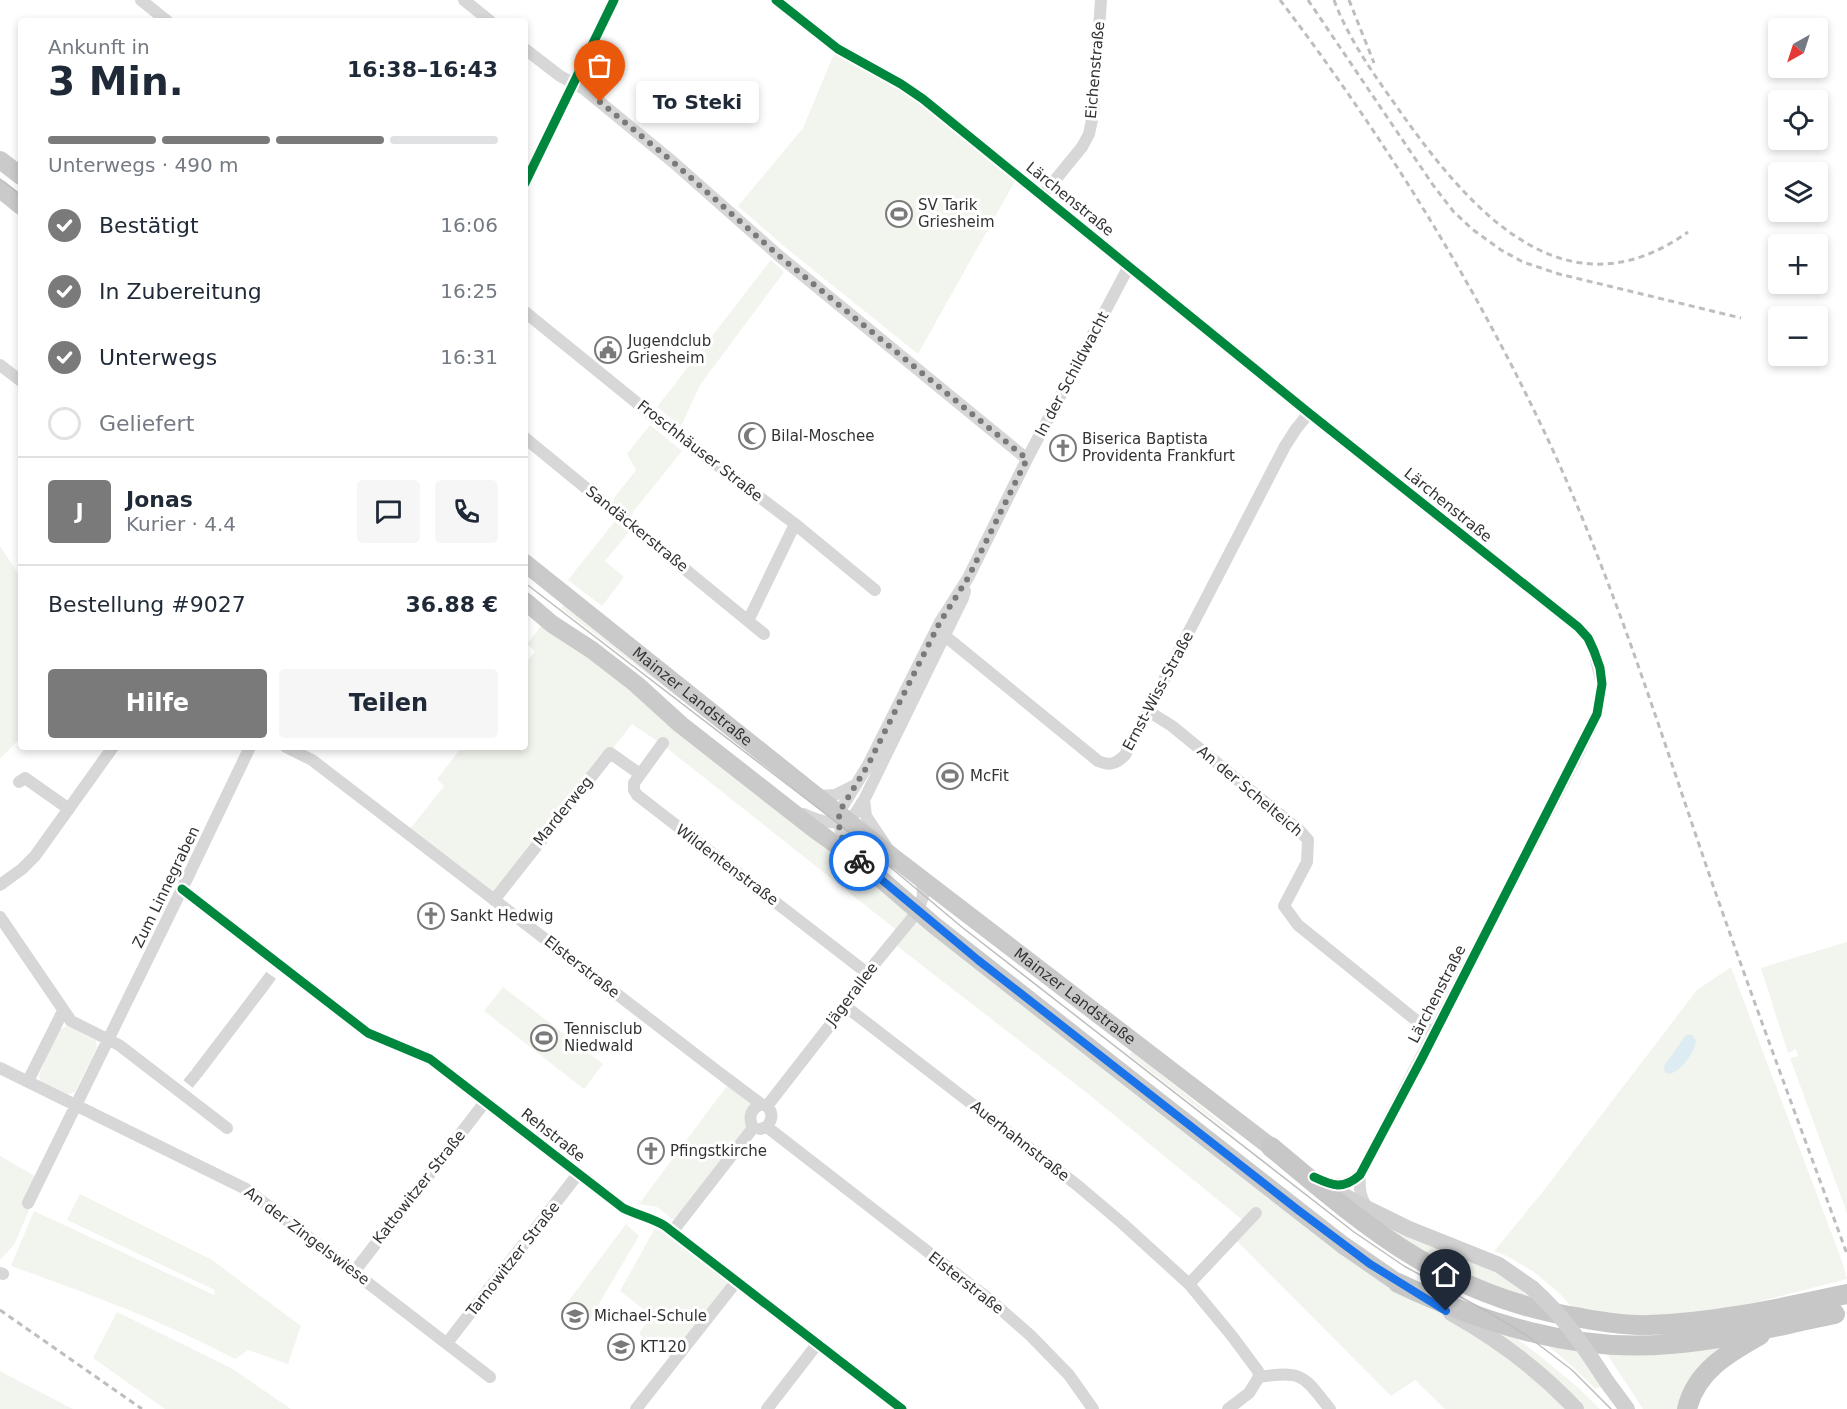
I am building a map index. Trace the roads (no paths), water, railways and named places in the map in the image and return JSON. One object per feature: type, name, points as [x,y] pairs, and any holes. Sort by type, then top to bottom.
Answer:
[{"type":"highway","points":[[1270,1147],[1354,1216],[1426,1265],[1468,1287],[1540,1311],[1608,1322],[1646,1325],[1725,1318],[1847,1294]]},
{"type":"highway","points":[[1398,1283],[1458,1310],[1494,1323],[1557,1338],[1632,1346],[1701,1341],[1841,1313]]},
{"type":"highway","points":[[1686,1409],[1698,1382],[1726,1355],[1774,1327],[1841,1313]]},
{"type":"main road","points":[[0,160],[18,174]]},
{"type":"main road","points":[[0,189],[18,204]]},
{"type":"main road","name":"Mainzer Landstraße","points":[[528,565],[842,818],[1270,1147],[1314,1177],[1370,1210],[1409,1229],[1499,1265],[1532,1288],[1548,1302],[1573,1331],[1627,1409]]},
{"type":"main road","name":"Mainzer Landstraße","points":[[528,604],[552,624],[592,650],[636,684],[680,724],[825,837],[849,853],[978,960],[1298,1210],[1398,1283],[1500,1342],[1548,1380],[1576,1409]]},
{"type":"street","points":[[141,0],[163,18]]},
{"type":"street","points":[[464,0],[486,18]]},
{"type":"street","points":[[528,177],[614,0]]},
{"type":"street","name":"Lärchenstraße","points":[[776,0],[838,49],[923,99],[1309,413],[1567,617],[1588,638],[1594,651],[1602,684],[1597,714],[1360,1174]]},
{"type":"street","name":"Eichenstraße","points":[[1042,196],[1082,147],[1089,134],[1093,115],[1101,0]]},
{"type":"street","points":[[528,51],[560,76],[593,96],[673,162],[778,255],[1027,459]]},
{"type":"street","name":"In der Schildwacht","points":[[968,578],[963,598],[945,637],[864,800],[852,817],[842,818],[843,804],[858,782],[940,622],[968,578],[1027,459],[1129,266]]},
{"type":"street","name":"Froschhäuser Straße","points":[[528,314],[663,424],[795,524],[875,590]]},
{"type":"street","points":[[0,364],[18,379]]},
{"type":"street","name":"Ernst-Wiss-Straße","points":[[945,637],[1098,761],[1104,764],[1117,763],[1125,755],[1285,446],[1309,413]]},
{"type":"street","name":"Sandäckerstraße","points":[[528,440],[764,634]]},
{"type":"street","points":[[748,621],[795,524]]},
{"type":"street","points":[[930,643],[937,638],[945,637]]},
{"type":"street","points":[[934,660],[945,650],[957,647]]},
{"type":"street","name":"An der Schelteich","points":[[1148,711],[1172,726],[1308,840],[1307,862],[1284,906],[1287,913],[1298,925],[1433,1034]]},
{"type":"street","points":[[640,774],[663,743]]},
{"type":"street","points":[[0,885],[35,856],[111,750]]},
{"type":"street","name":"Zum Linnegraben","points":[[27,1203],[249,750]]},
{"type":"street","name":"Elsterstraße","points":[[292,750],[312,760],[764,1105]]},
{"type":"street","name":"Marderweg","points":[[494,900],[610,753],[640,774]]},
{"type":"street","name":"Wildentenstraße","points":[[640,774],[634,783],[637,795],[867,973]]},
{"type":"street","points":[[19,782],[25,778],[69,809]]},
{"type":"street","points":[[816,796],[836,795],[858,782]]},
{"type":"street","points":[[864,800],[866,816],[893,857]]},
{"type":"street","points":[[786,807],[821,821],[842,818],[843,841],[849,853]]},
{"type":"street","points":[[918,910],[923,896],[922,878]]},
{"type":"street","name":"Rehstraße","points":[[182,889],[276,969],[368,1033],[430,1059],[623,1208],[665,1226],[900,1408]]},
{"type":"street","name":"Jägerallee","points":[[672,1232],[753,1128],[750,1113],[764,1105],[845,1006],[867,973],[918,910]]},
{"type":"street","points":[[0,917],[71,1020],[119,1045],[184,1088],[227,1128]]},
{"type":"street","points":[[197,1072],[264,985]]},
{"type":"street","name":"Auerhahnstraße","points":[[845,1006],[1077,1185],[1122,1223],[1189,1284],[1239,1345],[1258,1371],[1259,1377]]},
{"type":"street","points":[[28,1081],[63,1011]]},
{"type":"street","name":"An der Zingelswiese","points":[[0,1068],[246,1189],[490,1377]]},
{"type":"street","name":"Kattowitzer Straße","points":[[354,1272],[485,1102]]},
{"type":"street","points":[[753,1128],[764,1129],[772,1118],[771,1110],[764,1105]]},
{"type":"street","name":"Elsterstraße","points":[[767,1127],[990,1300],[1069,1375],[1093,1409]]},
{"type":"street","name":"Tarnowitzer Straße","points":[[447,1343],[578,1174]]},
{"type":"street","points":[[1314,1177],[1339,1185],[1347,1184],[1360,1174]]},
{"type":"street","points":[[1360,1174],[1359,1192],[1370,1210]]},
{"type":"street","points":[[1189,1284],[1256,1213]]},
{"type":"street","points":[[636,1409],[736,1282]]},
{"type":"street","points":[[767,1409],[818,1343]]},
{"type":"street","points":[[1228,1409],[1249,1393],[1259,1377],[1284,1373],[1305,1379],[1330,1409]]},
{"type":"tunnel","points":[[264,985],[272,974]]},
{"type":"tunnel","points":[[188,1084],[197,1073]]},
{"type":"tram line","points":[[0,179],[18,193]]},
{"type":"tram line","points":[[528,585],[840,825],[963,928],[1354,1232],[1404,1266],[1526,1335],[1572,1370],[1611,1409]]},
{"type":"railway","points":[[1280,0],[1358,109],[1431,221],[1497,337],[1556,457],[1618,609],[1724,917],[1847,1254]]},
{"type":"railway","points":[[1308,0],[1433,185],[1453,211],[1472,229],[1501,250],[1523,262],[1559,274],[1741,318]]},
{"type":"railway","points":[[1334,0],[1365,61],[1431,153],[1460,187],[1492,218],[1526,243],[1562,259],[1602,264],[1644,256],[1688,232]]},
{"type":"railway","points":[[1349,0],[1374,63]]},
{"type":"railway","points":[[0,1310],[142,1409]]},
{"type":"place","name":"To Steki","points":[[600,102]]},
{"type":"place","name":"SV Tarik Griesheim","points":[[899,214]]},
{"type":"place","name":"Jugendclub Griesheim","points":[[608,350]]},
{"type":"place","name":"Bilal-Moschee","points":[[752,436]]},
{"type":"place","name":"Biserica Baptista Providenta Frankfurt","points":[[1063,448]]},
{"type":"place","name":"McFit","points":[[950,776]]},
{"type":"place","name":"Sankt Hedwig","points":[[431,916]]},
{"type":"place","name":"Tennisclub Niedwald","points":[[544,1038]]},
{"type":"place","name":"Pfingstkirche","points":[[651,1151]]},
{"type":"place","name":"Michael-Schule","points":[[575,1316]]},
{"type":"place","name":"KT120","points":[[621,1347]]}]
